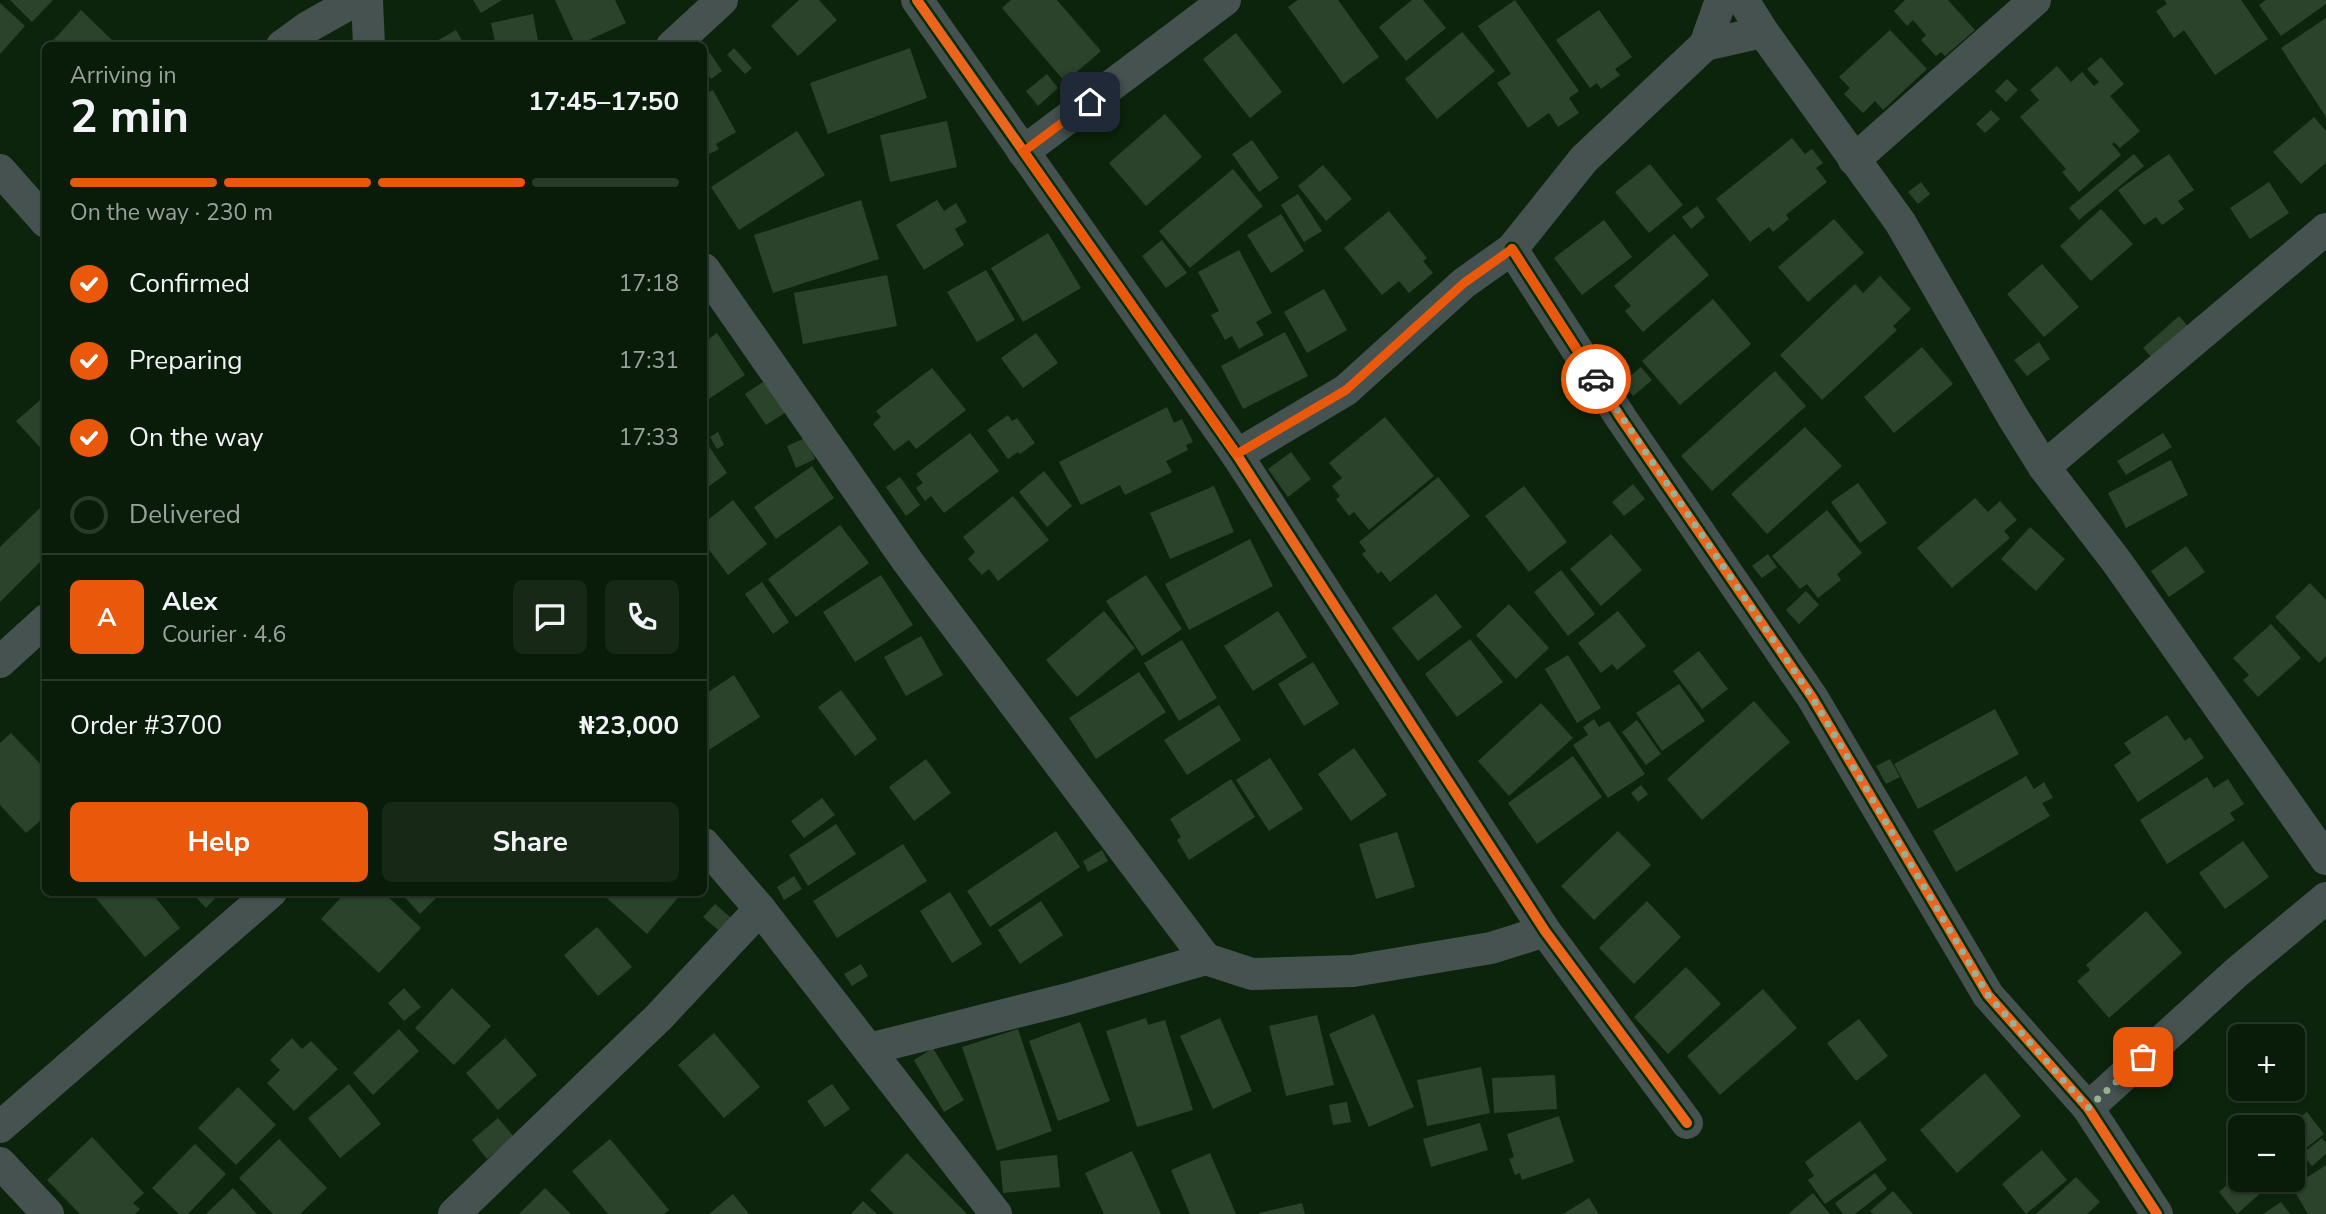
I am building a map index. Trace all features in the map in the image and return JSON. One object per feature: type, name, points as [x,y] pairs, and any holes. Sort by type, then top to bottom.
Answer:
[{"type":"street","points":[[287,42],[356,0]]},
{"type":"street","points":[[367,0],[369,42]]},
{"type":"street","points":[[676,42],[722,0]]},
{"type":"street","points":[[917,0],[1237,454],[1545,930],[1687,1124]]},
{"type":"street","points":[[1023,152],[1225,0]]},
{"type":"street","points":[[1237,454],[1346,390],[1464,283],[1512,249],[1584,159],[1705,45],[1721,0]]},
{"type":"street","points":[[1743,0],[1763,32],[1900,222],[2044,467],[2118,562],[2326,859]]},
{"type":"street","points":[[1854,160],[2035,0]]},
{"type":"street","points":[[1705,45],[1763,32]]},
{"type":"street","points":[[0,170],[42,217]]},
{"type":"street","points":[[2044,467],[2326,229]]},
{"type":"street","points":[[1512,249],[1621,418],[1812,697],[1988,995],[2088,1108],[2157,1214]]},
{"type":"street","points":[[707,273],[908,562],[1206,958],[1252,974],[1353,971],[1491,948],[1545,930]]},
{"type":"street","points":[[0,662],[42,624]]},
{"type":"street","points":[[707,847],[760,909],[996,1214]]},
{"type":"street","points":[[0,1127],[266,896]]},
{"type":"street","points":[[2088,1108],[2236,973],[2326,898]]},
{"type":"street","points":[[454,1214],[659,1017],[760,909]]},
{"type":"street","points":[[869,1049],[1068,999],[1206,958]]},
{"type":"street","points":[[0,1163],[48,1214]]},
{"type":"building","points":[[10,0],[53,0],[32,22]]},
{"type":"building","points":[[473,0],[502,0],[481,13]]},
{"type":"building","points":[[555,0],[615,0],[626,23],[585,42],[574,42]]},
{"type":"building","points":[[799,0],[819,0],[837,20],[798,56],[771,26]]},
{"type":"building","points":[[1011,0],[1057,0],[1101,51],[1065,82],[1002,8]]},
{"type":"building","points":[[1298,0],[1338,0],[1379,57],[1343,84],[1288,7]]},
{"type":"building","points":[[1412,0],[1423,0],[1446,28],[1406,61],[1379,27]]},
{"type":"building","points":[[1515,0],[1579,91],[1569,98],[1579,113],[1558,127],[1549,113],[1528,128],[1497,83],[1511,74],[1478,26]]},
{"type":"building","points":[[1905,0],[1948,0],[1975,30],[1945,56],[1941,52],[1936,56],[1921,40],[1926,35],[1913,20],[1907,26],[1894,11]]},
{"type":"building","points":[[2164,0],[2241,0],[2268,39],[2215,75],[2184,30],[2174,38],[2156,11],[2167,4]]},
{"type":"building","points":[[2266,0],[2326,0],[2326,4],[2281,36],[2259,5]]},
{"type":"building","points":[[0,3],[25,26],[0,54]]},
{"type":"building","points":[[81,10],[114,42],[52,42]]},
{"type":"building","points":[[1599,10],[1632,57],[1615,69],[1620,75],[1601,89],[1597,83],[1590,88],[1556,40]]},
{"type":"building","points":[[533,14],[538,42],[495,42],[491,23]]},
{"type":"building","points":[[2326,18],[2326,117],[2281,48]]},
{"type":"building","points":[[456,30],[463,42],[435,42]]},
{"type":"building","points":[[1890,30],[1927,69],[1883,110],[1875,101],[1863,113],[1844,94],[1850,88],[1839,77]]},
{"type":"building","points":[[1462,32],[1495,71],[1437,119],[1405,79]]},
{"type":"building","points":[[1236,33],[1282,92],[1250,118],[1203,59]]},
{"type":"building","points":[[734,48],[752,68],[745,74],[727,55]]},
{"type":"building","points":[[910,48],[927,98],[828,134],[810,83]]},
{"type":"building","points":[[710,53],[722,71],[711,79],[707,73],[707,56]]},
{"type":"building","points":[[2101,57],[2124,84],[2110,96],[2140,131],[2120,148],[2114,142],[2112,144],[2121,155],[2079,192],[2062,172],[2066,169],[2020,117],[2039,100],[2030,90],[2057,66],[2071,82],[2082,72],[2094,86],[2099,82],[2087,69]]},
{"type":"building","points":[[1047,74],[1058,88],[1038,106],[1026,91]]},
{"type":"building","points":[[2007,79],[2018,90],[2006,102],[1995,91]]},
{"type":"building","points":[[713,90],[736,132],[716,144],[719,149],[709,154],[707,151],[707,93]]},
{"type":"building","points":[[1991,110],[2000,119],[1985,133],[1976,124]]},
{"type":"building","points":[[1165,114],[1202,157],[1146,206],[1109,163]]},
{"type":"building","points":[[2314,117],[2326,131],[2326,163],[2301,184],[2273,152]]},
{"type":"building","points":[[947,121],[957,167],[890,182],[880,135]]},
{"type":"building","points":[[797,131],[825,175],[739,230],[711,187]]},
{"type":"building","points":[[1792,138],[1805,154],[1812,149],[1823,163],[1816,168],[1827,182],[1786,215],[1789,219],[1773,232],[1769,227],[1750,242],[1716,199]]},
{"type":"building","points":[[1252,140],[1279,178],[1259,192],[1232,154]]},
{"type":"building","points":[[2134,154],[2144,166],[2079,220],[2069,208]]},
{"type":"building","points":[[2169,154],[2194,190],[2178,201],[2184,209],[2162,225],[2156,217],[2144,225],[2118,190]]},
{"type":"building","points":[[1650,164],[1683,205],[1649,233],[1615,192]]},
{"type":"building","points":[[1323,165],[1352,199],[1326,221],[1298,186]]},
{"type":"building","points":[[1233,169],[1263,206],[1190,268],[1159,231]]},
{"type":"building","points":[[1921,182],[1930,194],[1918,204],[1908,192]]},
{"type":"building","points":[[2269,182],[2289,213],[2250,239],[2230,208]]},
{"type":"building","points":[[1298,194],[1322,231],[1304,242],[1281,205]]},
{"type":"building","points":[[861,200],[879,259],[773,293],[754,235]]},
{"type":"building","points":[[937,200],[944,211],[956,203],[967,222],[955,229],[964,245],[924,270],[896,225]]},
{"type":"building","points":[[1697,206],[1705,217],[1691,229],[1682,217]]},
{"type":"building","points":[[2101,209],[2133,244],[2091,281],[2060,246]]},
{"type":"building","points":[[1389,211],[1427,258],[1423,261],[1433,273],[1409,293],[1399,281],[1382,295],[1344,248]]},
{"type":"building","points":[[1281,214],[1304,251],[1271,273],[1247,235]]},
{"type":"building","points":[[1834,219],[1864,253],[1808,302],[1778,267]]},
{"type":"building","points":[[1604,220],[1632,257],[1582,295],[1554,258]]},
{"type":"building","points":[[1048,233],[1081,288],[1023,322],[991,268]]},
{"type":"building","points":[[1674,234],[1709,275],[1643,332],[1625,311],[1631,306],[1614,286]]},
{"type":"building","points":[[1162,240],[1187,273],[1166,288],[1142,256]]},
{"type":"building","points":[[1239,250],[1272,313],[1256,322],[1264,335],[1239,349],[1232,336],[1225,340],[1211,315],[1219,311],[1198,272]]},
{"type":"building","points":[[2042,264],[2079,307],[2044,337],[2007,294]]},
{"type":"building","points":[[986,270],[1015,320],[977,342],[947,292]]},
{"type":"building","points":[[887,275],[897,326],[803,344],[794,293]]},
{"type":"building","points":[[1880,276],[1911,309],[1893,326],[1897,330],[1822,400],[1780,355],[1855,284],[1863,293]]},
{"type":"building","points":[[1324,289],[1347,330],[1307,353],[1284,312]]},
{"type":"building","points":[[1713,299],[1751,344],[1680,405],[1642,361]]},
{"type":"building","points":[[2179,316],[2192,331],[2156,362],[2143,348]]},
{"type":"building","points":[[1285,332],[1308,376],[1243,409],[1221,366]]},
{"type":"building","points":[[717,333],[745,375],[707,400],[707,340]]},
{"type":"building","points":[[1036,333],[1058,363],[1023,388],[1001,358]]},
{"type":"building","points":[[2039,342],[2050,359],[2027,376],[2014,360]]},
{"type":"building","points":[[1922,347],[1953,384],[1894,433],[1864,397]]},
{"type":"building","points":[[1641,367],[1652,380],[1633,396],[1622,383]]},
{"type":"building","points":[[932,368],[966,410],[916,449],[909,440],[894,451],[873,424],[881,417],[876,411]]},
{"type":"building","points":[[1775,371],[1806,406],[1712,491],[1681,456]]},
{"type":"building","points":[[766,380],[786,412],[766,425],[745,394]]},
{"type":"building","points":[[42,398],[42,450],[16,421]]},
{"type":"building","points":[[1167,407],[1174,423],[1182,419],[1193,442],[1186,445],[1188,450],[1166,461],[1172,472],[1125,495],[1120,485],[1081,505],[1059,462]]},
{"type":"building","points":[[1008,415],[1012,421],[1017,418],[1035,443],[1008,459],[987,430]]},
{"type":"building","points":[[1385,417],[1434,476],[1369,530],[1354,512],[1349,516],[1336,499],[1340,496],[1332,486],[1342,478],[1329,463]]},
{"type":"building","points":[[1805,427],[1842,466],[1767,534],[1731,494]]},
{"type":"building","points":[[718,432],[724,445],[717,449],[710,437]]},
{"type":"building","points":[[970,433],[999,471],[944,513],[931,496],[925,501],[916,488],[923,483],[916,474]]},
{"type":"building","points":[[2163,433],[2172,447],[2126,475],[2117,461]]},
{"type":"building","points":[[805,438],[815,459],[796,468],[787,446]]},
{"type":"building","points":[[707,443],[727,473],[707,488]]},
{"type":"building","points":[[1291,452],[1311,479],[1288,497],[1268,469]]},
{"type":"building","points":[[2171,460],[2188,495],[2126,528],[2108,493]]},
{"type":"building","points":[[812,466],[834,498],[776,539],[754,507]]},
{"type":"building","points":[[1044,471],[1072,506],[1047,527],[1019,492]]},
{"type":"building","points":[[900,477],[920,505],[906,516],[886,487]]},
{"type":"building","points":[[1438,477],[1470,516],[1390,582],[1381,571],[1378,574],[1362,554],[1366,551],[1359,542]]},
{"type":"building","points":[[1858,483],[1887,523],[1860,543],[1831,502]]},
{"type":"building","points":[[1633,484],[1645,499],[1624,516],[1612,502]]},
{"type":"building","points":[[1214,486],[1234,532],[1170,559],[1150,513]]},
{"type":"building","points":[[1524,486],[1567,542],[1529,572],[1485,516]]},
{"type":"building","points":[[1013,496],[1049,540],[998,581],[989,569],[982,575],[968,559],[975,552],[963,537]]},
{"type":"building","points":[[1975,498],[1988,512],[2000,501],[2017,520],[2004,531],[2010,538],[1952,588],[1917,548]]},
{"type":"building","points":[[733,500],[767,544],[728,575],[707,547],[707,521]]},
{"type":"building","points":[[42,506],[42,560],[0,602],[0,547]]},
{"type":"building","points":[[1827,510],[1862,553],[1837,574],[1841,580],[1818,598],[1807,584],[1800,589],[1772,556]]},
{"type":"building","points":[[840,525],[869,563],[796,617],[768,579]]},
{"type":"building","points":[[2030,527],[2065,559],[2036,591],[2001,559]]},
{"type":"building","points":[[1611,534],[1642,570],[1601,606],[1570,569]]},
{"type":"building","points":[[1250,539],[1273,586],[1189,630],[1165,584]]},
{"type":"building","points":[[2186,546],[2205,572],[2169,597],[2151,571]]},
{"type":"building","points":[[1768,554],[1777,567],[1762,578],[1752,566]]},
{"type":"building","points":[[1561,570],[1595,614],[1568,636],[1534,592]]},
{"type":"building","points":[[881,575],[913,625],[855,662],[823,612]]},
{"type":"building","points":[[1146,575],[1182,629],[1142,656],[1106,601]]},
{"type":"building","points":[[762,582],[789,622],[773,634],[745,594]]},
{"type":"building","points":[[2310,583],[2326,600],[2326,656],[2319,663],[2275,617]]},
{"type":"building","points":[[1806,591],[1819,605],[1799,624],[1786,610]]},
{"type":"building","points":[[1436,594],[1462,627],[1418,661],[1392,628]]},
{"type":"building","points":[[1509,604],[1549,648],[1516,679],[1476,635]]},
{"type":"building","points":[[1104,611],[1135,648],[1077,697],[1046,660]]},
{"type":"building","points":[[1278,611],[1307,657],[1253,691],[1224,646]]},
{"type":"building","points":[[1618,611],[1646,646],[1617,670],[1612,664],[1601,673],[1578,643]]},
{"type":"building","points":[[2271,624],[2301,658],[2258,697],[2243,680],[2249,675],[2233,658]]},
{"type":"building","points":[[921,636],[943,675],[906,696],[884,657]]},
{"type":"building","points":[[1470,639],[1503,682],[1457,717],[1425,674]]},
{"type":"building","points":[[1182,640],[1217,698],[1179,721],[1144,663]]},
{"type":"building","points":[[1699,651],[1728,689],[1702,709],[1673,671]]},
{"type":"building","points":[[1568,655],[1601,708],[1577,723],[1545,669]]},
{"type":"building","points":[[1313,662],[1339,704],[1304,726],[1278,684]]},
{"type":"building","points":[[1139,672],[1166,712],[1096,759],[1069,718]]},
{"type":"building","points":[[734,675],[760,717],[707,751],[707,693]]},
{"type":"building","points":[[1679,684],[1705,721],[1662,751],[1636,713]]},
{"type":"building","points":[[841,690],[877,739],[855,756],[818,707]]},
{"type":"building","points":[[1754,701],[1790,742],[1702,820],[1667,779]]},
{"type":"building","points":[[1541,703],[1573,738],[1509,796],[1478,761]]},
{"type":"building","points":[[1219,705],[1241,740],[1187,775],[1164,740]]},
{"type":"building","points":[[1995,709],[2019,754],[1918,809],[1894,764]]},
{"type":"building","points":[[2167,715],[2185,741],[2190,737],[2204,758],[2138,802],[2114,765],[2131,753],[2124,743]]},
{"type":"building","points":[[1594,719],[1599,727],[1609,721],[1645,774],[1608,798],[1573,745],[1588,735],[1583,727]]},
{"type":"building","points":[[1637,720],[1661,754],[1646,765],[1622,732]]},
{"type":"building","points":[[11,733],[42,766],[42,819],[26,833],[0,805],[0,743]]},
{"type":"building","points":[[1354,748],[1387,795],[1351,821],[1318,774]]},
{"type":"building","points":[[1573,756],[1602,797],[1537,844],[1508,803]]},
{"type":"building","points":[[1270,758],[1303,809],[1269,831],[1236,780]]},
{"type":"building","points":[[926,759],[951,793],[914,821],[889,787]]},
{"type":"building","points":[[1890,759],[1900,777],[1886,784],[1876,766]]},
{"type":"building","points":[[2026,776],[2034,789],[2044,782],[2053,798],[2042,803],[2050,816],[1956,872],[1933,831]]},
{"type":"building","points":[[2207,777],[2214,788],[2228,779],[2244,804],[2230,813],[2235,820],[2167,864],[2140,820]]},
{"type":"building","points":[[1231,779],[1255,817],[1189,860],[1177,840],[1181,837],[1170,819]]},
{"type":"building","points":[[1641,785],[1648,794],[1638,802],[1631,793]]},
{"type":"building","points":[[822,798],[835,815],[804,838],[791,821]]},
{"type":"building","points":[[836,824],[856,854],[808,886],[789,855]]},
{"type":"building","points":[[1056,831],[1080,867],[990,927],[967,891]]},
{"type":"building","points":[[1618,831],[1651,865],[1594,920],[1561,886]]},
{"type":"building","points":[[1397,832],[1415,887],[1376,899],[1359,844]]},
{"type":"building","points":[[2243,841],[2269,877],[2225,909],[2199,873]]},
{"type":"building","points":[[903,844],[927,881],[837,938],[813,901]]},
{"type":"building","points":[[1102,850],[1108,861],[1088,872],[1083,861]]},
{"type":"building","points":[[794,876],[802,889],[784,900],[777,887]]},
{"type":"building","points":[[950,892],[982,944],[952,963],[920,911]]},
{"type":"building","points":[[94,896],[154,896],[180,928],[145,957]]},
{"type":"building","points":[[195,896],[217,896],[206,908]]},
{"type":"building","points":[[342,896],[387,896],[421,928],[379,973],[321,919]]},
{"type":"building","points":[[404,896],[438,896],[420,914]]},
{"type":"building","points":[[604,896],[680,896],[647,934]]},
{"type":"building","points":[[1041,901],[1063,935],[1020,964],[998,930]]},
{"type":"building","points":[[1647,901],[1681,937],[1634,984],[1599,948]]},
{"type":"building","points":[[715,904],[736,922],[724,935],[703,917]]},
{"type":"building","points":[[2146,911],[2182,953],[2109,1018],[2077,981],[2090,970],[2086,965]]},
{"type":"building","points":[[597,927],[632,967],[598,996],[564,955]]},
{"type":"building","points":[[861,964],[868,976],[852,986],[844,974]]},
{"type":"building","points":[[1686,967],[1721,1004],[1668,1054],[1634,1017]]},
{"type":"building","points":[[404,988],[421,1007],[404,1021],[388,1003]]},
{"type":"building","points":[[452,988],[491,1026],[454,1065],[415,1028]]},
{"type":"building","points":[[1763,989],[1797,1028],[1720,1095],[1687,1056]]},
{"type":"building","points":[[1374,1014],[1414,1107],[1369,1127],[1329,1034]]},
{"type":"building","points":[[1317,1015],[1334,1085],[1286,1096],[1269,1026]]},
{"type":"building","points":[[1146,1018],[1148,1025],[1165,1020],[1193,1110],[1137,1127],[1106,1031]]},
{"type":"building","points":[[1220,1018],[1252,1091],[1213,1109],[1180,1036]]},
{"type":"building","points":[[1859,1019],[1888,1056],[1856,1081],[1827,1043]]},
{"type":"building","points":[[1080,1022],[1110,1101],[1058,1121],[1029,1041]]},
{"type":"building","points":[[399,1029],[419,1051],[373,1095],[353,1073]]},
{"type":"building","points":[[1018,1029],[1052,1131],[997,1151],[962,1047]]},
{"type":"building","points":[[714,1033],[760,1087],[724,1118],[678,1065]]},
{"type":"building","points":[[292,1038],[302,1049],[311,1041],[338,1069],[294,1111],[267,1083],[280,1070],[270,1060]]},
{"type":"building","points":[[505,1038],[537,1075],[498,1110],[466,1073]]},
{"type":"building","points":[[933,1048],[964,1100],[944,1112],[914,1060]]},
{"type":"building","points":[[1481,1067],[1490,1113],[1427,1126],[1417,1080]]},
{"type":"building","points":[[1985,1073],[2021,1116],[1957,1173],[1920,1130]]},
{"type":"building","points":[[1555,1075],[1557,1109],[1494,1113],[1492,1078]]},
{"type":"building","points":[[349,1084],[381,1124],[340,1158],[308,1118]]},
{"type":"building","points":[[832,1084],[850,1109],[825,1127],[807,1101]]},
{"type":"building","points":[[238,1087],[276,1125],[236,1165],[198,1128]]},
{"type":"building","points":[[1347,1102],[1351,1122],[1333,1125],[1329,1105]]},
{"type":"building","points":[[2307,1112],[2324,1134],[2305,1149],[2305,1115]]},
{"type":"building","points":[[1559,1116],[1574,1162],[1522,1180],[1520,1173],[1515,1175],[1509,1159],[1514,1157],[1507,1134]]},
{"type":"building","points":[[498,1118],[514,1137],[487,1159],[472,1140]]},
{"type":"building","points":[[1860,1121],[1887,1160],[1825,1204],[1808,1180],[1814,1176],[1805,1162]]},
{"type":"building","points":[[1480,1123],[1488,1150],[1431,1167],[1423,1139]]},
{"type":"building","points":[[92,1137],[144,1193],[133,1203],[140,1209],[135,1214],[80,1214],[47,1180]]},
{"type":"building","points":[[2322,1138],[2326,1143],[2326,1154],[2312,1166],[2305,1158],[2305,1152]]},
{"type":"building","points":[[279,1139],[327,1188],[300,1214],[273,1214],[239,1178]]},
{"type":"building","points":[[610,1139],[669,1210],[664,1214],[608,1214],[572,1171]]},
{"type":"building","points":[[195,1144],[226,1174],[188,1214],[179,1214],[152,1188]]},
{"type":"building","points":[[2042,1150],[2067,1180],[2026,1214],[2002,1184]]},
{"type":"building","points":[[1132,1151],[1161,1214],[1104,1214],[1085,1173]]},
{"type":"building","points":[[907,1153],[967,1214],[894,1214],[870,1190]]},
{"type":"building","points":[[1210,1153],[1236,1214],[1190,1214],[1171,1170]]},
{"type":"building","points":[[1057,1155],[1060,1187],[1003,1193],[1000,1161]]},
{"type":"building","points":[[2326,1165],[2326,1214],[2308,1214],[2295,1192],[2305,1192],[2305,1179]]},
{"type":"building","points":[[1875,1173],[1887,1189],[1855,1214],[1843,1214],[1835,1203]]},
{"type":"building","points":[[2076,1177],[2100,1202],[2087,1214],[2036,1214]]},
{"type":"building","points":[[2228,1184],[2228,1192],[2262,1192],[2237,1214],[2219,1192]]},
{"type":"building","points":[[233,1188],[257,1214],[206,1214]]},
{"type":"building","points":[[545,1188],[571,1214],[519,1214]]},
{"type":"building","points":[[1893,1191],[1913,1214],[1873,1214],[1870,1211]]},
{"type":"building","points":[[1813,1193],[1830,1214],[1788,1214]]},
{"type":"building","points":[[733,1194],[749,1214],[709,1214]]},
{"type":"building","points":[[1589,1198],[1599,1214],[1563,1214]]},
{"type":"building","points":[[863,1201],[877,1214],[851,1214]]},
{"type":"building","points":[[2281,1202],[2290,1214],[2263,1214]]},
{"type":"building","points":[[1302,1203],[1305,1214],[1259,1214],[1259,1213]]},
{"type":"cycle path","points":[[917,0],[1237,455],[1545,931],[1687,1123]]},
{"type":"cycle path","points":[[1512,249],[1621,418],[1812,697],[1988,995],[2088,1108],[2157,1214]]},
{"type":"way so far","points":[[1596,379],[1812,697],[1988,995],[2088,1108],[2143,1057]]},
{"type":"route","points":[[1090,102],[1023,152],[1237,454],[1346,390],[1464,283],[1512,249],[1596,379]]}]
